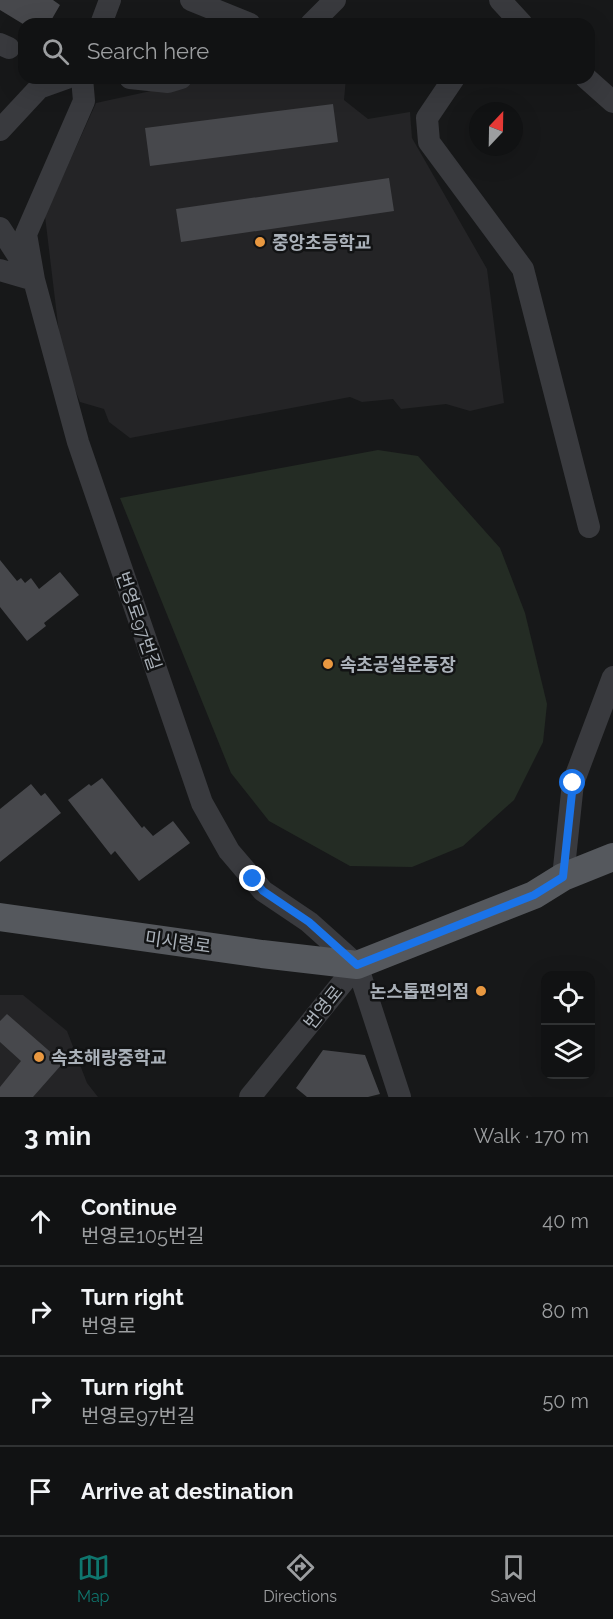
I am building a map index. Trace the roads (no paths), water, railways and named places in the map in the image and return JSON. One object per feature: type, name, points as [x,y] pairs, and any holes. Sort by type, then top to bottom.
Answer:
[{"type":"main road","name":"번영로","points":[[357,965],[534,895],[563,877],[613,857]]},
{"type":"main road","name":"미시령로","points":[[0,917],[357,965]]},
{"type":"street","points":[[103,18],[110,0]]},
{"type":"street","points":[[191,0],[235,18]]},
{"type":"street","points":[[317,18],[334,0]]},
{"type":"street","points":[[0,130],[39,88],[50,84]]},
{"type":"street","points":[[0,270],[34,280],[26,234],[84,100],[83,84]]},
{"type":"street","points":[[450,84],[427,118],[429,142],[523,269],[589,527]]},
{"type":"street","points":[[593,84],[613,102]]},
{"type":"street","name":"번영로97번길","points":[[0,228],[34,280],[78,442],[202,803],[229,850],[263,891],[309,922],[357,965]]},
{"type":"street","points":[[563,877],[573,783],[613,677]]},
{"type":"street","points":[[357,965],[400,1097]]},
{"type":"street","name":"번영로","points":[[250,1097],[357,965]]},
{"type":"place","name":"중앙초등학교","points":[[260,242]]},
{"type":"place","name":"속초공설운동장","points":[[328,664]]},
{"type":"place","name":"논스톱편의점","points":[[481,991]]},
{"type":"place","name":"속초해랑중학교","points":[[39,1057]]}]
